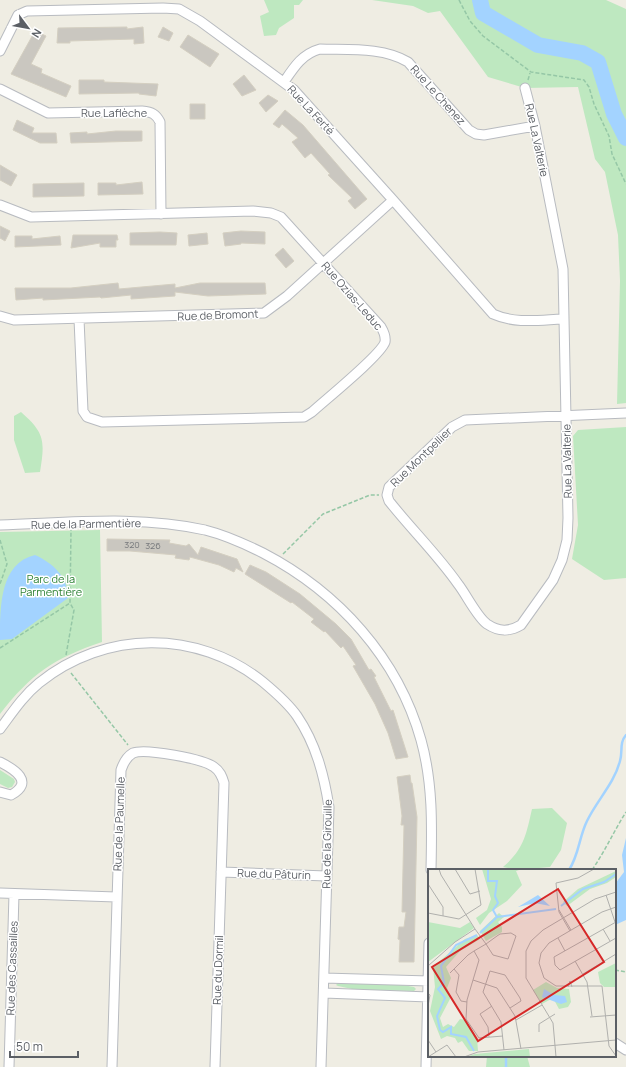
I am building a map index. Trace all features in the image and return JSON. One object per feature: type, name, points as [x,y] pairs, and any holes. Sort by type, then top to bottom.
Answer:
[{"type":"street","name":"Rue La Ferté","points":[[0,50],[18,16],[27,11],[138,7],[179,9],[200,21],[294,90],[394,200],[493,314],[504,319],[515,321],[562,319]]},
{"type":"street","name":"Rue Le Chenez","points":[[284,82],[302,57],[311,51],[320,49],[386,53],[397,55],[408,62],[469,130],[476,134],[484,135],[535,126]]},
{"type":"street","name":"Rue La Valterie","points":[[387,494],[394,507],[458,583],[485,623],[504,631],[521,625],[553,580],[562,560],[567,540],[568,518],[562,319],[563,269],[535,126],[525,88]]},
{"type":"street","name":"Rue Laflèche","points":[[0,89],[48,113],[142,111],[150,112],[157,116],[160,122],[161,214]]},
{"type":"street","name":"Rue de Bromont","points":[[0,316],[14,320],[264,313],[278,303],[394,200]]},
{"type":"street","name":"Rue Ozias-Leduc","points":[[0,205],[31,217],[253,211],[272,213],[281,217],[385,334],[384,342],[375,355],[312,412],[304,417],[102,422],[87,417],[83,411],[81,400],[79,319]]},
{"type":"street","name":"Rue Montpellier","points":[[387,494],[389,487],[452,427],[465,420],[566,417],[626,413]]},
{"type":"street","name":"Rue de la Parmentière","points":[[0,526],[123,521],[173,525],[207,531],[248,546],[277,560],[331,598],[365,633],[390,669],[408,701],[421,741],[430,782],[432,822],[431,869]]},
{"type":"street","name":"Rue de la Girouille","points":[[0,730],[18,703],[38,684],[65,666],[83,656],[132,643],[161,642],[194,647],[247,669],[276,693],[297,716],[312,742],[324,775],[329,807],[321,1067]]},
{"type":"street","points":[[133,753],[171,755],[198,760],[214,767],[221,773],[224,783],[221,872]]},
{"type":"street","name":"Rue de la Paumelle","points":[[112,1067],[121,770],[125,760],[133,753]]},
{"type":"street","points":[[0,762],[15,770],[21,777],[21,784],[19,791],[11,795],[0,792]]},
{"type":"street","name":"Rue du Pâturin","points":[[221,872],[326,876]]},
{"type":"street","name":"Rue du Dormil","points":[[215,1067],[221,872]]},
{"type":"street","points":[[0,893],[116,897]]},
{"type":"street","name":"Rue des Cassailles","points":[[10,1067],[14,894]]},
{"type":"street","points":[[324,978],[428,981]]},
{"type":"street","points":[[324,993],[428,997],[426,1067]]},
{"type":"street","points":[[616,1044],[626,1050]]},
{"type":"path","points":[[459,0],[470,21],[483,36],[531,72],[584,80],[589,87],[594,104],[609,136],[612,154],[626,184]]},
{"type":"path","points":[[277,560],[323,514],[370,494],[387,494]]},
{"type":"path","points":[[71,523],[70,603],[74,610],[65,666],[133,753]]},
{"type":"path","points":[[0,540],[7,564],[0,584]]},
{"type":"path","points":[[0,648],[70,603]]},
{"type":"path","points":[[593,869],[606,849],[626,812]]},
{"type":"path","points":[[616,970],[626,972]]},
{"type":"green space","points":[[264,0],[303,0],[299,5],[294,5],[294,18],[279,28],[276,35],[264,36],[260,16],[269,12]]},
{"type":"green space","points":[[372,0],[606,0],[626,9],[626,403],[617,404],[620,281],[618,235],[605,172],[595,159],[578,87],[525,88],[488,77],[440,11],[428,13],[413,6]]},
{"type":"green space","points":[[21,412],[35,426],[41,438],[43,452],[40,472],[25,473],[14,440],[14,416]]},
{"type":"green space","points":[[626,427],[626,578],[604,580],[572,559],[578,525],[573,436],[578,430]]},
{"type":"green space","name":"Parc de la Parmentière","points":[[100,530],[102,642],[70,654],[45,669],[22,688],[0,714],[0,532]]},
{"type":"green space","points":[[0,770],[14,779],[15,782],[12,787],[8,788],[0,784]]},
{"type":"green space","points":[[552,808],[567,823],[561,850],[550,867],[512,869],[503,867],[520,848],[532,809]]},
{"type":"green space","points":[[338,983],[397,984],[414,987],[416,989],[414,991],[357,990],[336,985]]},
{"type":"green space","points":[[487,1057],[527,1057],[530,1067],[486,1067]]},
{"type":"water","points":[[35,555],[48,562],[62,577],[67,590],[68,598],[12,639],[0,640],[4,588],[15,567],[23,560]]},
{"type":"water","points":[[626,838],[626,920],[616,925],[616,883],[624,872],[622,855]]},
{"type":"building","points":[[127,27],[127,29],[143,27],[144,43],[134,44],[134,39],[70,41],[70,43],[57,43],[58,28]]},
{"type":"building","points":[[163,27],[173,33],[169,41],[158,37]]},
{"type":"building","points":[[35,31],[46,36],[31,64],[42,69],[41,73],[71,86],[66,97],[11,74]]},
{"type":"building","points":[[188,35],[219,54],[210,67],[180,47]]},
{"type":"building","points":[[244,75],[256,90],[242,96],[233,84]]},
{"type":"building","points":[[79,80],[104,80],[104,82],[158,84],[156,96],[139,93],[79,94]]},
{"type":"building","points":[[268,95],[278,101],[266,112],[259,103]]},
{"type":"building","points":[[190,104],[205,104],[205,119],[190,119]]},
{"type":"building","points":[[285,110],[303,125],[367,199],[355,209],[348,201],[352,198],[328,175],[330,174],[311,153],[305,158],[292,142],[298,138],[282,124],[279,128],[273,124]]},
{"type":"building","points":[[17,120],[34,128],[32,133],[56,133],[57,143],[40,143],[13,130]]},
{"type":"building","points":[[116,131],[142,131],[142,141],[71,143],[70,133],[87,132],[87,134]]},
{"type":"building","points":[[0,165],[17,175],[11,186],[0,180]]},
{"type":"building","points":[[142,182],[143,194],[98,195],[98,183],[116,183],[116,185]]},
{"type":"building","points":[[84,183],[84,196],[33,197],[33,184]]},
{"type":"building","points":[[0,226],[10,231],[5,241],[0,238]]},
{"type":"building","points":[[241,231],[265,232],[265,244],[241,243],[225,246],[223,233]]},
{"type":"building","points":[[130,233],[177,233],[176,245],[130,245]]},
{"type":"building","points":[[207,233],[208,244],[189,246],[188,235]]},
{"type":"building","points":[[73,235],[117,235],[118,240],[116,240],[116,247],[100,247],[100,243],[71,248]]},
{"type":"building","points":[[15,236],[32,236],[32,239],[60,236],[61,245],[15,247]]},
{"type":"building","points":[[283,248],[294,261],[286,268],[275,255]]},
{"type":"building","points":[[118,283],[119,289],[175,284],[175,288],[200,283],[265,283],[266,294],[208,296],[175,292],[175,296],[131,299],[131,295],[101,298],[43,300],[43,298],[16,300],[15,288],[71,288]]},
{"type":"building","points":[[107,539],[170,540],[169,543],[186,546],[189,544],[198,555],[201,547],[237,559],[243,572],[236,568],[234,572],[219,565],[190,557],[189,560],[175,558],[176,555],[130,551],[107,551]]},
{"type":"building","points":[[250,565],[266,572],[300,594],[336,624],[351,639],[369,670],[371,669],[376,676],[374,677],[391,711],[393,710],[408,757],[396,759],[388,733],[375,704],[353,666],[356,665],[343,646],[341,648],[325,631],[324,632],[311,622],[314,619],[292,602],[291,603],[245,574]]},
{"type":"building","points":[[410,775],[417,817],[414,962],[399,962],[399,927],[404,927],[406,912],[402,912],[404,825],[401,825],[402,816],[397,777]]},
{"type":"waterway","points":[[480,0],[483,13],[538,45],[582,53],[598,62],[614,114],[626,138]]},
{"type":"waterway","points":[[570,869],[575,858],[587,821],[614,777],[621,757],[622,744],[626,735]]},
{"type":"waterway","points":[[506,1057],[506,1067]]}]
